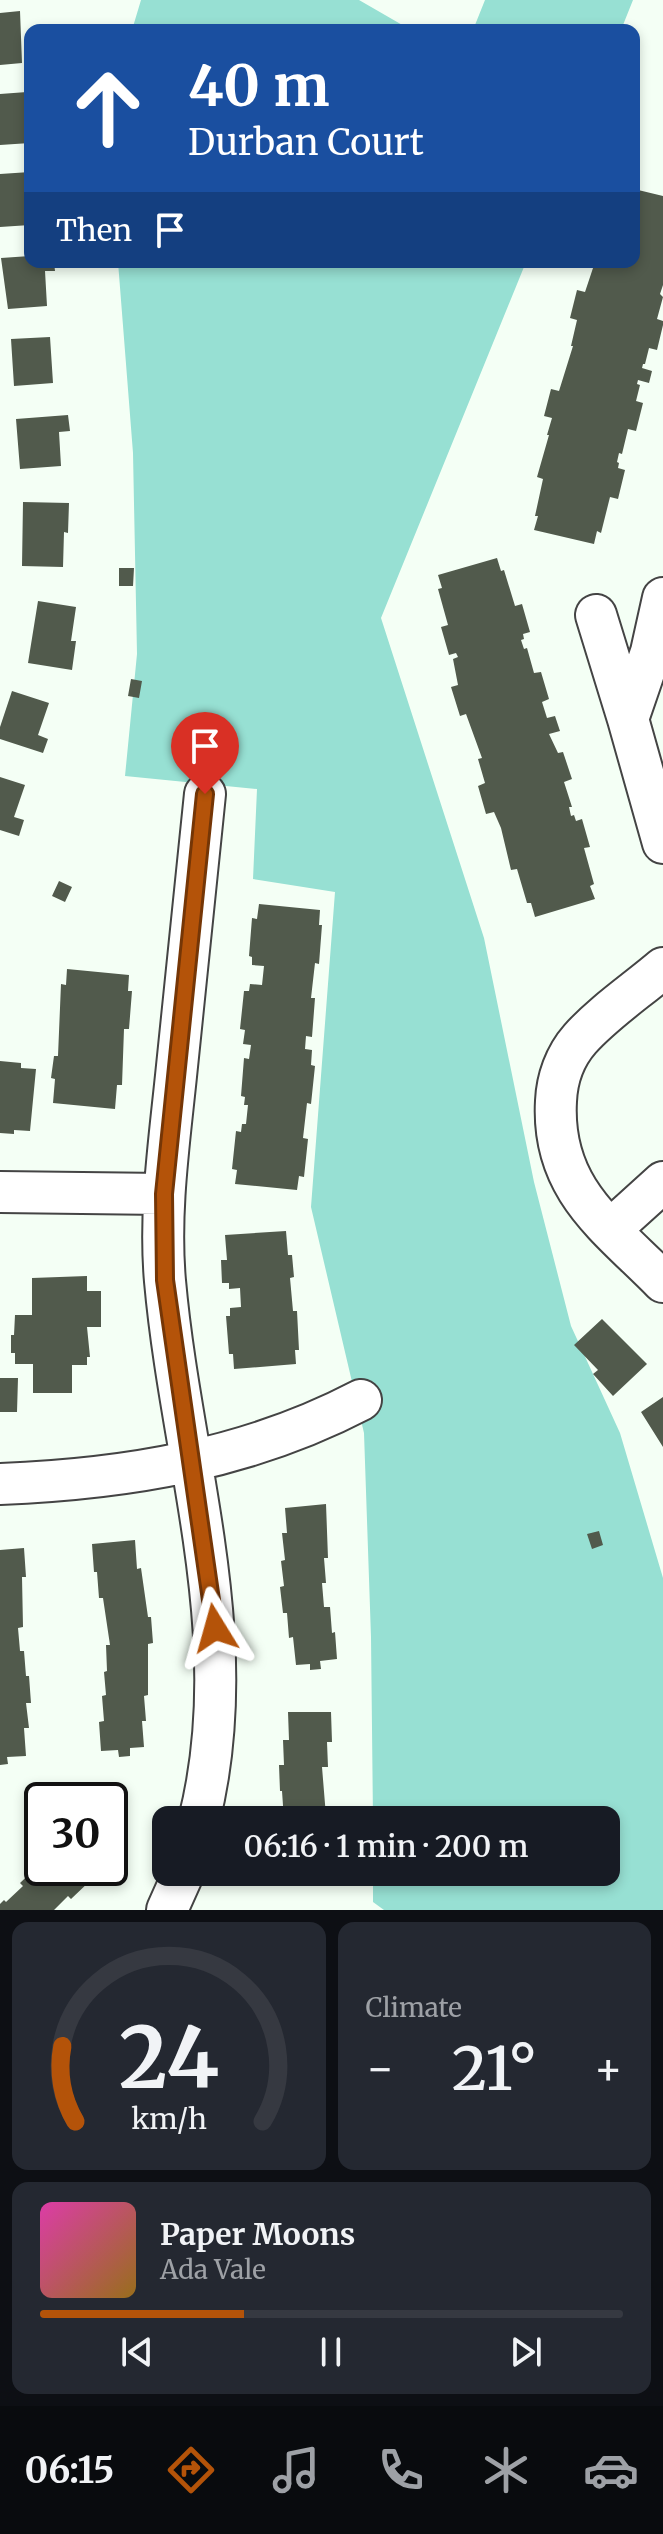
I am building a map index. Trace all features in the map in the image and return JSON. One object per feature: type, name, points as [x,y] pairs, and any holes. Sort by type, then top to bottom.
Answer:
[{"type":"street","points":[[628,719],[651,652],[663,598]]},
{"type":"street","points":[[596,615],[663,843]]},
{"type":"street","points":[[202,1806],[217,1706],[216,1643],[165,1280],[164,1194],[205,794]]},
{"type":"street","points":[[663,968],[580,1038],[571,1051],[556,1088],[555,1123],[567,1176],[578,1194],[663,1282]]},
{"type":"street","points":[[610,1230],[663,1182]]},
{"type":"street","points":[[0,1192],[164,1194]]},
{"type":"street","points":[[0,1484],[118,1476],[192,1463],[253,1446],[325,1419],[361,1400]]},
{"type":"street","points":[[167,1910],[178,1886]]},
{"type":"shaded area","points":[[141,0],[359,0],[401,24],[134,24]]},
{"type":"shaded area","points":[[485,0],[633,0],[623,24],[475,24]]},
{"type":"shaded area","points":[[118,268],[524,268],[381,618],[484,938],[534,1182],[571,1326],[620,1433],[663,1578],[663,1910],[384,1910],[373,1902],[373,1886],[620,1886],[620,1806],[373,1806],[364,1433],[311,1207],[335,892],[253,879],[257,789],[125,776],[137,654],[133,453]]},
{"type":"building","points":[[20,11],[22,63],[0,65],[0,13]]},
{"type":"building","points":[[24,92],[24,143],[0,145],[0,94]]},
{"type":"building","points":[[24,172],[24,225],[0,227],[0,174]]},
{"type":"building","points":[[640,190],[663,196],[663,285],[660,294],[663,297],[657,319],[663,321],[663,325],[657,350],[649,348],[642,368],[652,371],[649,383],[638,380],[637,384],[640,385],[636,401],[643,403],[636,431],[628,429],[622,454],[619,453],[618,468],[625,470],[618,499],[610,497],[601,533],[597,531],[594,544],[534,530],[543,479],[537,477],[552,418],[544,416],[551,389],[559,391],[573,346],[577,320],[570,318],[577,290],[585,292],[593,268],[640,268]]},
{"type":"building","points":[[24,256],[24,268],[55,268],[55,271],[45,271],[47,306],[8,309],[1,258]]},
{"type":"building","points":[[50,337],[53,383],[14,386],[11,339]]},
{"type":"building","points":[[68,415],[70,431],[59,432],[61,466],[20,469],[16,419]]},
{"type":"building","points":[[23,502],[69,503],[63,567],[22,566]]},
{"type":"building","points":[[497,558],[515,606],[522,604],[530,632],[523,634],[524,639],[521,640],[524,649],[527,648],[534,673],[541,672],[549,699],[542,702],[547,718],[555,716],[560,731],[549,734],[558,753],[563,752],[572,779],[564,782],[572,807],[569,807],[576,821],[582,819],[590,847],[584,848],[594,884],[590,886],[595,899],[535,917],[531,903],[527,903],[517,869],[511,870],[494,812],[486,814],[478,786],[485,783],[478,759],[482,758],[466,714],[460,716],[451,687],[458,685],[453,659],[458,657],[456,653],[449,655],[441,627],[448,625],[438,589],[442,588],[438,575]]},
{"type":"building","points":[[119,568],[134,568],[133,586],[119,586]]},
{"type":"building","points":[[38,601],[76,607],[71,641],[76,641],[72,670],[28,663]]},
{"type":"building","points":[[131,679],[142,681],[139,698],[128,696]]},
{"type":"building","points":[[12,691],[49,703],[38,735],[48,739],[43,753],[0,739],[0,727]]},
{"type":"building","points":[[0,777],[25,785],[14,817],[24,820],[19,836],[0,830]]},
{"type":"building","points":[[59,881],[72,887],[65,902],[52,896]]},
{"type":"building","points":[[259,904],[320,910],[319,925],[322,925],[319,964],[315,963],[311,998],[315,998],[312,1037],[306,1036],[305,1049],[312,1050],[311,1065],[315,1066],[303,1138],[308,1139],[304,1177],[299,1176],[297,1190],[235,1184],[237,1170],[232,1169],[236,1131],[241,1132],[242,1124],[246,1124],[248,1105],[244,1105],[245,1097],[241,1096],[244,1058],[249,1059],[251,1045],[243,1044],[245,1030],[240,1029],[244,991],[249,991],[250,984],[262,985],[264,966],[252,965],[252,957],[249,956],[252,918],[257,919]]},
{"type":"building","points":[[67,969],[129,975],[128,991],[132,991],[129,1029],[124,1029],[122,1085],[117,1085],[115,1109],[53,1103],[55,1079],[51,1078],[54,1056],[58,1056],[61,984],[66,985]]},
{"type":"building","points":[[0,1061],[21,1063],[21,1068],[36,1069],[30,1131],[0,1133]]},
{"type":"building","points":[[286,1231],[294,1277],[290,1278],[293,1311],[297,1311],[299,1350],[295,1350],[296,1364],[234,1369],[233,1354],[229,1354],[226,1316],[230,1316],[230,1308],[241,1307],[240,1288],[229,1289],[229,1283],[222,1283],[221,1260],[227,1260],[225,1235]]},
{"type":"building","points":[[87,1276],[87,1291],[101,1291],[101,1327],[87,1327],[90,1357],[87,1357],[87,1365],[72,1365],[72,1393],[33,1393],[33,1364],[15,1364],[15,1353],[11,1353],[15,1315],[32,1315],[32,1278]]},
{"type":"building","points":[[602,1319],[647,1364],[613,1396],[593,1374],[598,1370],[574,1345]]},
{"type":"building","points":[[0,1378],[18,1378],[17,1412],[0,1412]]},
{"type":"building","points":[[663,1397],[663,1447],[641,1412]]},
{"type":"building","points":[[326,1504],[328,1558],[324,1558],[326,1583],[322,1583],[324,1607],[330,1607],[332,1633],[335,1632],[337,1659],[320,1661],[321,1669],[310,1670],[310,1664],[296,1665],[287,1613],[283,1613],[280,1587],[284,1586],[281,1561],[285,1560],[282,1533],[287,1533],[285,1508]]},
{"type":"building","points":[[599,1531],[603,1545],[592,1549],[587,1534]]},
{"type":"building","points":[[135,1540],[137,1569],[141,1568],[153,1643],[148,1644],[148,1695],[144,1696],[146,1721],[142,1721],[144,1747],[130,1748],[130,1756],[119,1757],[118,1750],[101,1751],[99,1722],[104,1721],[102,1696],[106,1695],[106,1645],[110,1645],[103,1598],[99,1598],[97,1572],[94,1572],[92,1544]]},
{"type":"building","points":[[24,1548],[23,1627],[18,1628],[20,1651],[24,1651],[26,1676],[29,1676],[31,1703],[26,1703],[29,1728],[24,1728],[26,1756],[7,1757],[8,1764],[0,1765],[0,1550]]},
{"type":"building","points":[[288,1712],[331,1712],[332,1742],[327,1742],[328,1767],[322,1767],[325,1806],[283,1806],[279,1765],[284,1765],[283,1740],[289,1740]]},
{"type":"building","points":[[24,1879],[24,1886],[85,1886],[71,1899],[68,1896],[54,1910],[0,1910],[0,1904],[23,1886],[20,1883]]},
{"type":"route","points":[[205,794],[164,1194],[165,1280],[215,1628]]}]
